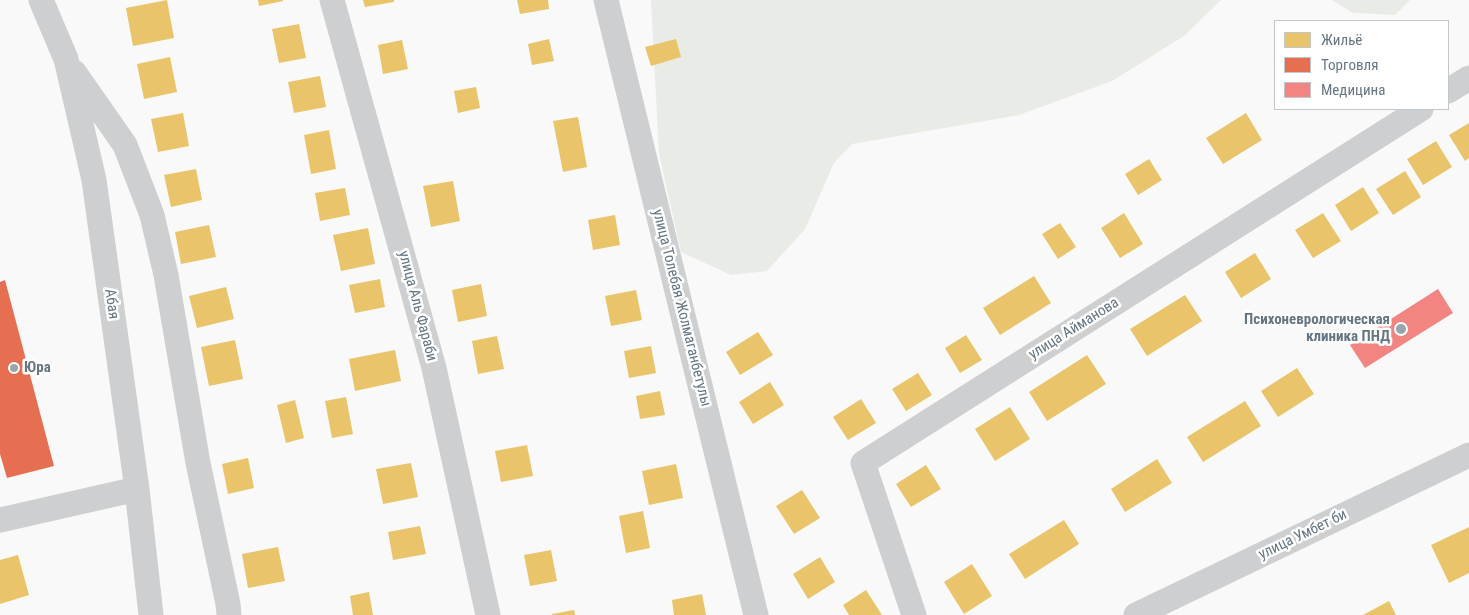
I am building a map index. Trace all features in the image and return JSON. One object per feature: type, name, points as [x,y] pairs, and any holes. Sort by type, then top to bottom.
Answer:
[{"type":"street","name":"Абая","points":[[41,0],[66,60],[94,180],[137,489],[151,615]]},
{"type":"street","name":"улица Аль Фараби","points":[[332,0],[434,368],[488,615]]},
{"type":"street","name":"улица Толебая Жолмаганбетулы","points":[[606,0],[756,615]]},
{"type":"street","points":[[66,60],[125,145],[152,215],[166,275],[198,463],[229,615]]},
{"type":"street","points":[[1449,91],[1469,78]]},
{"type":"street","name":"улица Айманова","points":[[914,615],[863,463],[1419,110]]},
{"type":"street","name":"улица Умбет би","points":[[1136,615],[1469,455]]},
{"type":"street","points":[[0,520],[137,489]]},
{"type":"shaded area","points":[[651,0],[1221,0],[1184,36],[1112,81],[1019,115],[852,144],[834,163],[805,229],[767,271],[731,275],[681,252],[659,154]]},
{"type":"shaded area","points":[[1332,0],[1410,0],[1395,15],[1353,13]]},
{"type":"building: Жильё","points":[[167,0],[174,38],[133,46],[126,8]]},
{"type":"building: Жильё","points":[[258,0],[283,0],[283,1],[259,6]]},
{"type":"building: Жильё","points":[[363,0],[394,0],[394,2],[365,7]]},
{"type":"building: Жильё","points":[[517,0],[548,0],[549,9],[520,14]]},
{"type":"building: Жильё","points":[[299,24],[306,58],[279,63],[272,29]]},
{"type":"building: Жильё","points":[[549,39],[554,61],[532,65],[528,44]]},
{"type":"building: Жильё","points":[[676,39],[681,57],[651,66],[645,47]]},
{"type":"building: Жильё","points":[[402,40],[408,69],[383,74],[378,45]]},
{"type":"building: Жильё","points":[[170,57],[177,92],[144,99],[137,64]]},
{"type":"building: Жильё","points":[[320,76],[326,107],[294,113],[288,82]]},
{"type":"building: Жильё","points":[[476,87],[480,108],[458,113],[454,91]]},
{"type":"building: Жильё","points":[[183,113],[189,146],[158,152],[151,119]]},
{"type":"building: Жильё","points":[[1246,113],[1262,140],[1223,164],[1206,138]]},
{"type":"building: Жильё","points":[[578,117],[587,167],[563,172],[553,121]]},
{"type":"building: Жильё","points":[[1469,123],[1469,158],[1465,161],[1449,135]]},
{"type":"building: Жильё","points":[[329,130],[336,169],[311,174],[304,135]]},
{"type":"building: Жильё","points":[[1436,141],[1452,167],[1423,185],[1407,159]]},
{"type":"building: Жильё","points":[[1149,159],[1162,180],[1138,195],[1125,174]]},
{"type":"building: Жильё","points":[[196,169],[202,200],[171,207],[164,175]]},
{"type":"building: Жильё","points":[[1405,171],[1421,197],[1393,215],[1376,189]]},
{"type":"building: Жильё","points":[[453,181],[460,221],[431,227],[423,186]]},
{"type":"building: Жильё","points":[[1363,187],[1379,213],[1351,231],[1335,205]]},
{"type":"building: Жильё","points":[[345,188],[350,215],[320,221],[315,193]]},
{"type":"building: Жильё","points":[[1124,213],[1143,244],[1120,258],[1101,228]]},
{"type":"building: Жильё","points":[[1323,213],[1341,241],[1313,258],[1295,230]]},
{"type":"building: Жильё","points":[[615,215],[620,245],[593,250],[588,220]]},
{"type":"building: Жильё","points":[[1060,223],[1076,247],[1058,259],[1042,234]]},
{"type":"building: Жильё","points":[[209,225],[216,257],[181,264],[175,232]]},
{"type":"building: Жильё","points":[[368,228],[375,264],[341,271],[333,235]]},
{"type":"building: Жильё","points":[[1255,253],[1271,279],[1241,298],[1225,272]]},
{"type":"building: Жильё","points":[[1034,276],[1051,303],[1000,335],[983,308]]},
{"type":"building: Жильё","points":[[380,279],[385,307],[355,313],[349,285]]},
{"type":"building: Жильё","points":[[481,284],[487,316],[458,322],[452,290]]},
{"type":"building: Жильё","points":[[226,287],[234,319],[197,328],[189,296]]},
{"type":"building: Жильё","points":[[636,290],[642,320],[611,326],[605,296]]},
{"type":"building: Жильё","points":[[1185,295],[1202,321],[1147,356],[1130,329]]},
{"type":"building: Жильё","points":[[758,332],[773,355],[740,375],[726,352]]},
{"type":"building: Жильё","points":[[966,335],[982,360],[960,373],[945,348]]},
{"type":"building: Жильё","points":[[497,336],[504,369],[478,374],[472,341]]},
{"type":"building: Жильё","points":[[235,340],[243,379],[209,386],[201,347]]},
{"type":"building: Жильё","points":[[651,346],[656,373],[629,378],[624,351]]},
{"type":"building: Жильё","points":[[395,350],[401,381],[355,391],[349,359]]},
{"type":"building: Жильё","points":[[1087,355],[1106,384],[1047,421],[1029,392]]},
{"type":"building: Жильё","points":[[1297,368],[1314,394],[1278,417],[1261,391]]},
{"type":"building: Жильё","points":[[918,373],[932,395],[906,411],[892,389]]},
{"type":"building: Жильё","points":[[770,382],[784,405],[753,424],[739,402]]},
{"type":"building: Жильё","points":[[660,391],[665,415],[640,419],[636,396]]},
{"type":"building: Жильё","points":[[346,397],[353,434],[332,438],[325,401]]},
{"type":"building: Жильё","points":[[861,399],[876,423],[848,440],[833,417]]},
{"type":"building: Жильё","points":[[295,400],[304,438],[286,443],[277,405]]},
{"type":"building: Жильё","points":[[1245,401],[1261,426],[1203,462],[1187,437]]},
{"type":"building: Жильё","points":[[1010,407],[1030,439],[995,461],[975,429]]},
{"type":"building: Жильё","points":[[527,445],[533,476],[501,482],[495,451]]},
{"type":"building: Жильё","points":[[248,458],[254,488],[228,494],[222,464]]},
{"type":"building: Жильё","points":[[1157,459],[1172,483],[1125,512],[1111,489]]},
{"type":"building: Жильё","points":[[411,463],[418,497],[383,504],[376,469]]},
{"type":"building: Жильё","points":[[676,464],[683,498],[649,505],[642,471]]},
{"type":"building: Жильё","points":[[926,465],[941,489],[911,507],[896,484]]},
{"type":"building: Жильё","points":[[802,490],[820,518],[794,534],[776,506]]},
{"type":"building: Жильё","points":[[643,511],[650,548],[626,553],[619,516]]},
{"type":"building: Жильё","points":[[1064,520],[1079,544],[1025,579],[1009,554]]},
{"type":"building: Жильё","points":[[420,526],[426,554],[393,560],[388,532]]},
{"type":"building: Жильё","points":[[1469,527],[1469,573],[1449,583],[1431,545]]},
{"type":"building: Жильё","points":[[278,547],[285,581],[248,588],[242,554]]},
{"type":"building: Жильё","points":[[551,550],[557,581],[530,586],[524,555]]},
{"type":"building: Жильё","points":[[18,555],[29,595],[0,604],[0,560]]},
{"type":"building: Жильё","points":[[820,557],[835,582],[808,599],[793,574]]},
{"type":"building: Жильё","points":[[972,564],[992,596],[964,614],[944,582]]},
{"type":"building: Жильё","points":[[866,590],[882,615],[849,615],[843,605]]},
{"type":"building: Жильё","points":[[369,592],[373,615],[353,615],[350,596]]},
{"type":"building: Жильё","points":[[702,594],[706,615],[674,615],[672,600]]},
{"type":"building: Жильё","points":[[1389,601],[1396,615],[1363,615]]},
{"type":"building: Жильё","points":[[574,610],[575,615],[552,615],[552,614]]},
{"type":"building: Торговля","name":"Юра","points":[[5,280],[54,466],[7,478],[0,454],[0,282]]},
{"type":"building: Медицина","name":"Психоневрологическая клиника ПНД","points":[[1438,289],[1453,313],[1365,368],[1350,345]]},
{"type":"place","name":"Психоневрологическая клиника ПНД","points":[[1401,329]]},
{"type":"place","name":"Юра","points":[[14,368]]}]
